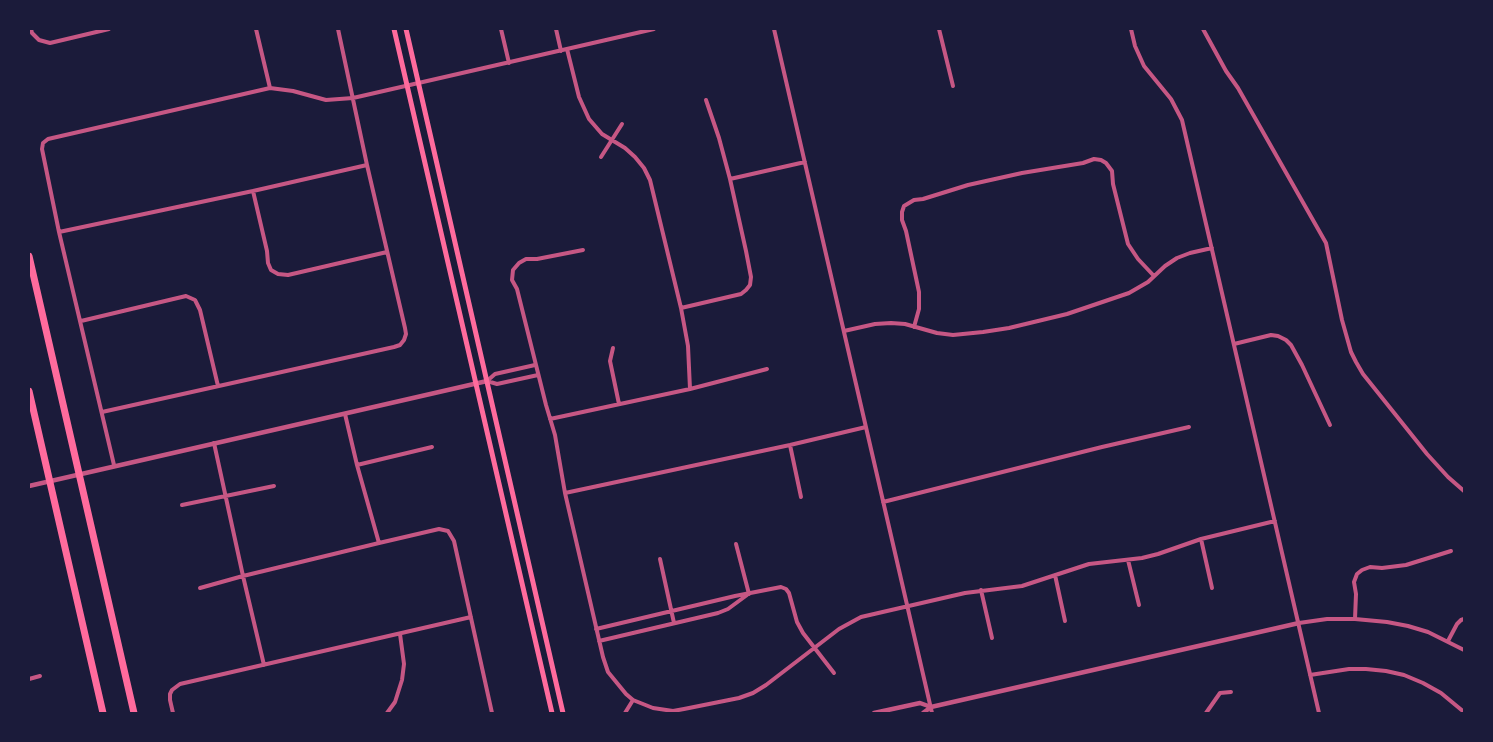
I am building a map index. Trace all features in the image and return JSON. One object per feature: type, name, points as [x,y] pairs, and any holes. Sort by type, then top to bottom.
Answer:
[{"type":"highway","points":[[29,256],[134,713]]},
{"type":"highway","points":[[29,392],[103,713]]},
{"type":"main road","points":[[394,29],[552,713]]},
{"type":"main road","points":[[406,29],[563,713]]},
{"type":"street","points":[[31,29],[35,37],[43,42],[50,43],[109,29]]},
{"type":"street","points":[[256,29],[270,88]]},
{"type":"street","points":[[102,412],[400,344],[404,340],[405,328],[338,29]]},
{"type":"street","points":[[501,29],[509,63]]},
{"type":"street","points":[[556,29],[561,51]]},
{"type":"street","points":[[626,29],[627,35]]},
{"type":"street","points":[[114,465],[60,232],[42,149],[43,143],[48,139],[270,88],[292,91],[326,100],[353,98],[654,29]]},
{"type":"street","points":[[774,29],[932,713]]},
{"type":"street","points":[[939,29],[953,86]]},
{"type":"street","points":[[1131,29],[1135,46],[1144,66],[1171,99],[1182,120],[1319,713]]},
{"type":"street","points":[[1203,29],[1326,243],[1342,320],[1351,352],[1356,362],[1374,388],[1427,454],[1464,492]]},
{"type":"street","points":[[568,49],[584,109],[595,127],[635,157],[644,168],[654,190],[688,346],[690,388]]},
{"type":"street","points":[[681,308],[741,294],[750,285],[751,277],[730,179],[706,100]]},
{"type":"street","points":[[601,157],[622,124]]},
{"type":"street","points":[[914,327],[919,309],[920,292],[902,220],[904,206],[914,200],[1022,173],[1094,160],[1101,160],[1106,163],[1112,171],[1128,244],[1138,259],[1154,276]]},
{"type":"street","points":[[730,179],[805,162]]},
{"type":"street","points":[[60,232],[367,165]]},
{"type":"street","points":[[253,191],[267,251],[268,264],[271,270],[278,274],[288,275],[387,252]]},
{"type":"street","points":[[844,331],[882,323],[953,335],[1009,328],[1110,301],[1138,289],[1177,258],[1212,248]]},
{"type":"street","points":[[583,250],[537,259],[526,259],[513,270],[512,280],[517,290],[535,365],[555,435],[565,493],[603,657],[608,672],[616,683],[633,700],[653,708],[674,710],[739,698],[753,693],[848,623],[862,617],[981,590],[1022,586],[1089,564],[1128,560],[1158,554],[1201,539],[1275,521]]},
{"type":"street","points":[[81,321],[186,296],[195,300],[200,310],[218,386]]},
{"type":"street","points":[[1234,344],[1271,335],[1286,340],[1291,345],[1302,365],[1330,425]]},
{"type":"street","points":[[613,348],[610,361],[619,404]]},
{"type":"street","points":[[487,381],[495,374],[535,365]]},
{"type":"street","points":[[550,419],[767,369]]},
{"type":"street","points":[[29,486],[114,465],[345,414],[475,382],[487,381],[497,384],[538,375]]},
{"type":"street","points":[[345,414],[356,465],[379,543]]},
{"type":"street","points":[[565,493],[866,427]]},
{"type":"street","points":[[883,502],[1189,427]]},
{"type":"street","points":[[214,443],[264,665]]},
{"type":"street","points":[[790,445],[801,497]]},
{"type":"street","points":[[356,465],[432,447]]},
{"type":"street","points":[[182,505],[274,486]]},
{"type":"street","points":[[200,588],[439,529],[448,531],[454,541],[492,713]]},
{"type":"street","points":[[1201,539],[1212,588]]},
{"type":"street","points":[[736,544],[749,594]]},
{"type":"street","points":[[1355,618],[1356,594],[1354,582],[1357,574],[1362,570],[1370,567],[1382,568],[1406,565],[1451,551]]},
{"type":"street","points":[[660,559],[674,623]]},
{"type":"street","points":[[1128,560],[1139,605]]},
{"type":"street","points":[[1055,575],[1065,621]]},
{"type":"street","points":[[596,629],[781,588],[786,589],[789,593],[803,633],[834,673]]},
{"type":"street","points":[[981,590],[992,638]]},
{"type":"street","points":[[599,641],[718,613],[728,609],[749,594]]},
{"type":"street","points":[[173,713],[170,694],[180,684],[471,618]]},
{"type":"street","points":[[923,713],[931,707],[1299,622],[1355,618],[1386,622],[1428,632],[1464,650]]},
{"type":"street","points":[[1448,641],[1457,624],[1460,620],[1464,619]]},
{"type":"street","points":[[387,713],[395,702],[402,680],[404,664],[400,634]]},
{"type":"street","points":[[1310,675],[1366,668],[1386,671],[1423,683],[1441,693],[1464,712]]},
{"type":"street","points":[[29,678],[40,676]]},
{"type":"street","points":[[1206,713],[1220,693],[1231,692]]},
{"type":"street","points":[[625,713],[633,700]]},
{"type":"street","points":[[874,713],[920,703],[931,707]]}]
